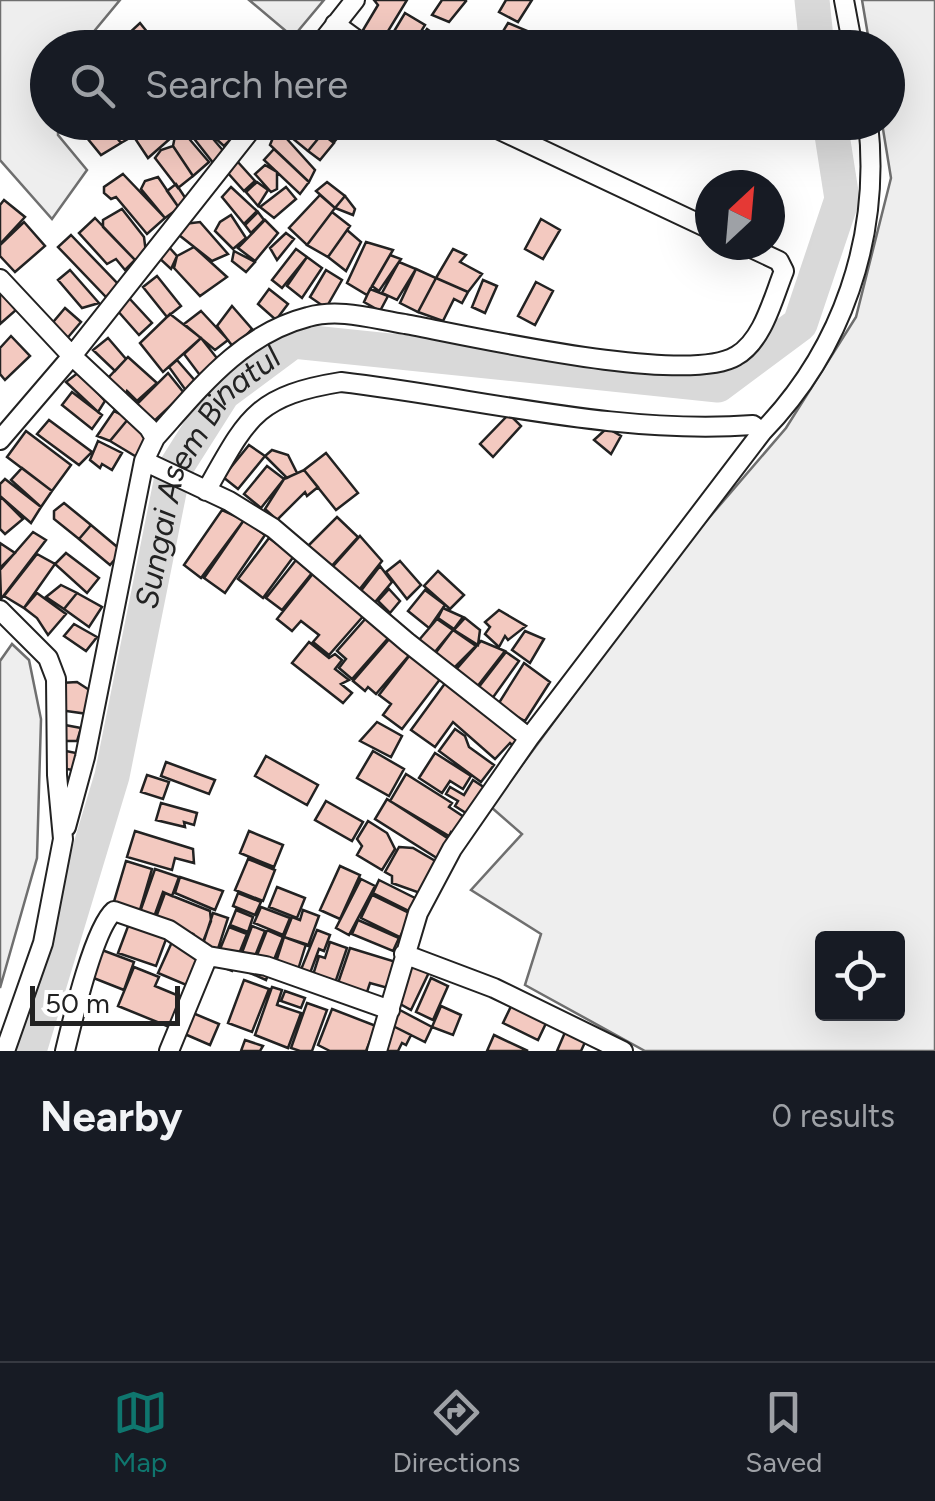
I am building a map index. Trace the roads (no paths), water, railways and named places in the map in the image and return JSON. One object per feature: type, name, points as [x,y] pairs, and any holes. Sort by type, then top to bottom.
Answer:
[{"type":"street","points":[[330,30],[355,0]]},
{"type":"street","points":[[844,0],[850,30]]},
{"type":"street","points":[[335,24],[343,30]]},
{"type":"street","points":[[0,440],[72,356],[243,140]]},
{"type":"street","points":[[521,140],[695,222]]},
{"type":"street","points":[[376,1051],[418,913],[452,848],[529,738],[762,432],[792,402],[811,374],[850,295],[870,199],[868,140]]},
{"type":"street","points":[[4,1051],[44,943],[63,839],[85,757],[155,438],[221,365],[272,328],[334,312],[625,362],[706,367],[734,358],[755,337],[784,271],[775,260]]},
{"type":"street","points":[[0,280],[155,438]]},
{"type":"street","points":[[203,490],[244,425],[257,412],[310,387],[341,382],[564,416],[706,428],[753,425],[762,432]]},
{"type":"street","points":[[149,464],[274,528],[407,642],[529,738]]},
{"type":"street","points":[[0,610],[48,658],[56,679],[57,775],[63,839]]},
{"type":"street","points":[[65,1051],[96,943],[108,914],[114,911],[151,922],[208,956],[266,966],[390,1010]]},
{"type":"street","points":[[404,954],[494,988],[623,1051]]},
{"type":"street","points":[[169,1051],[208,956]]},
{"type":"waterway","name":"Sungai Asem Binatul","points":[[812,0],[815,30]]},
{"type":"waterway","name":"Sungai Asem Binatul","points":[[29,1051],[112,776],[173,472],[223,393],[293,341],[718,385],[800,324],[842,199],[833,140]]}]
